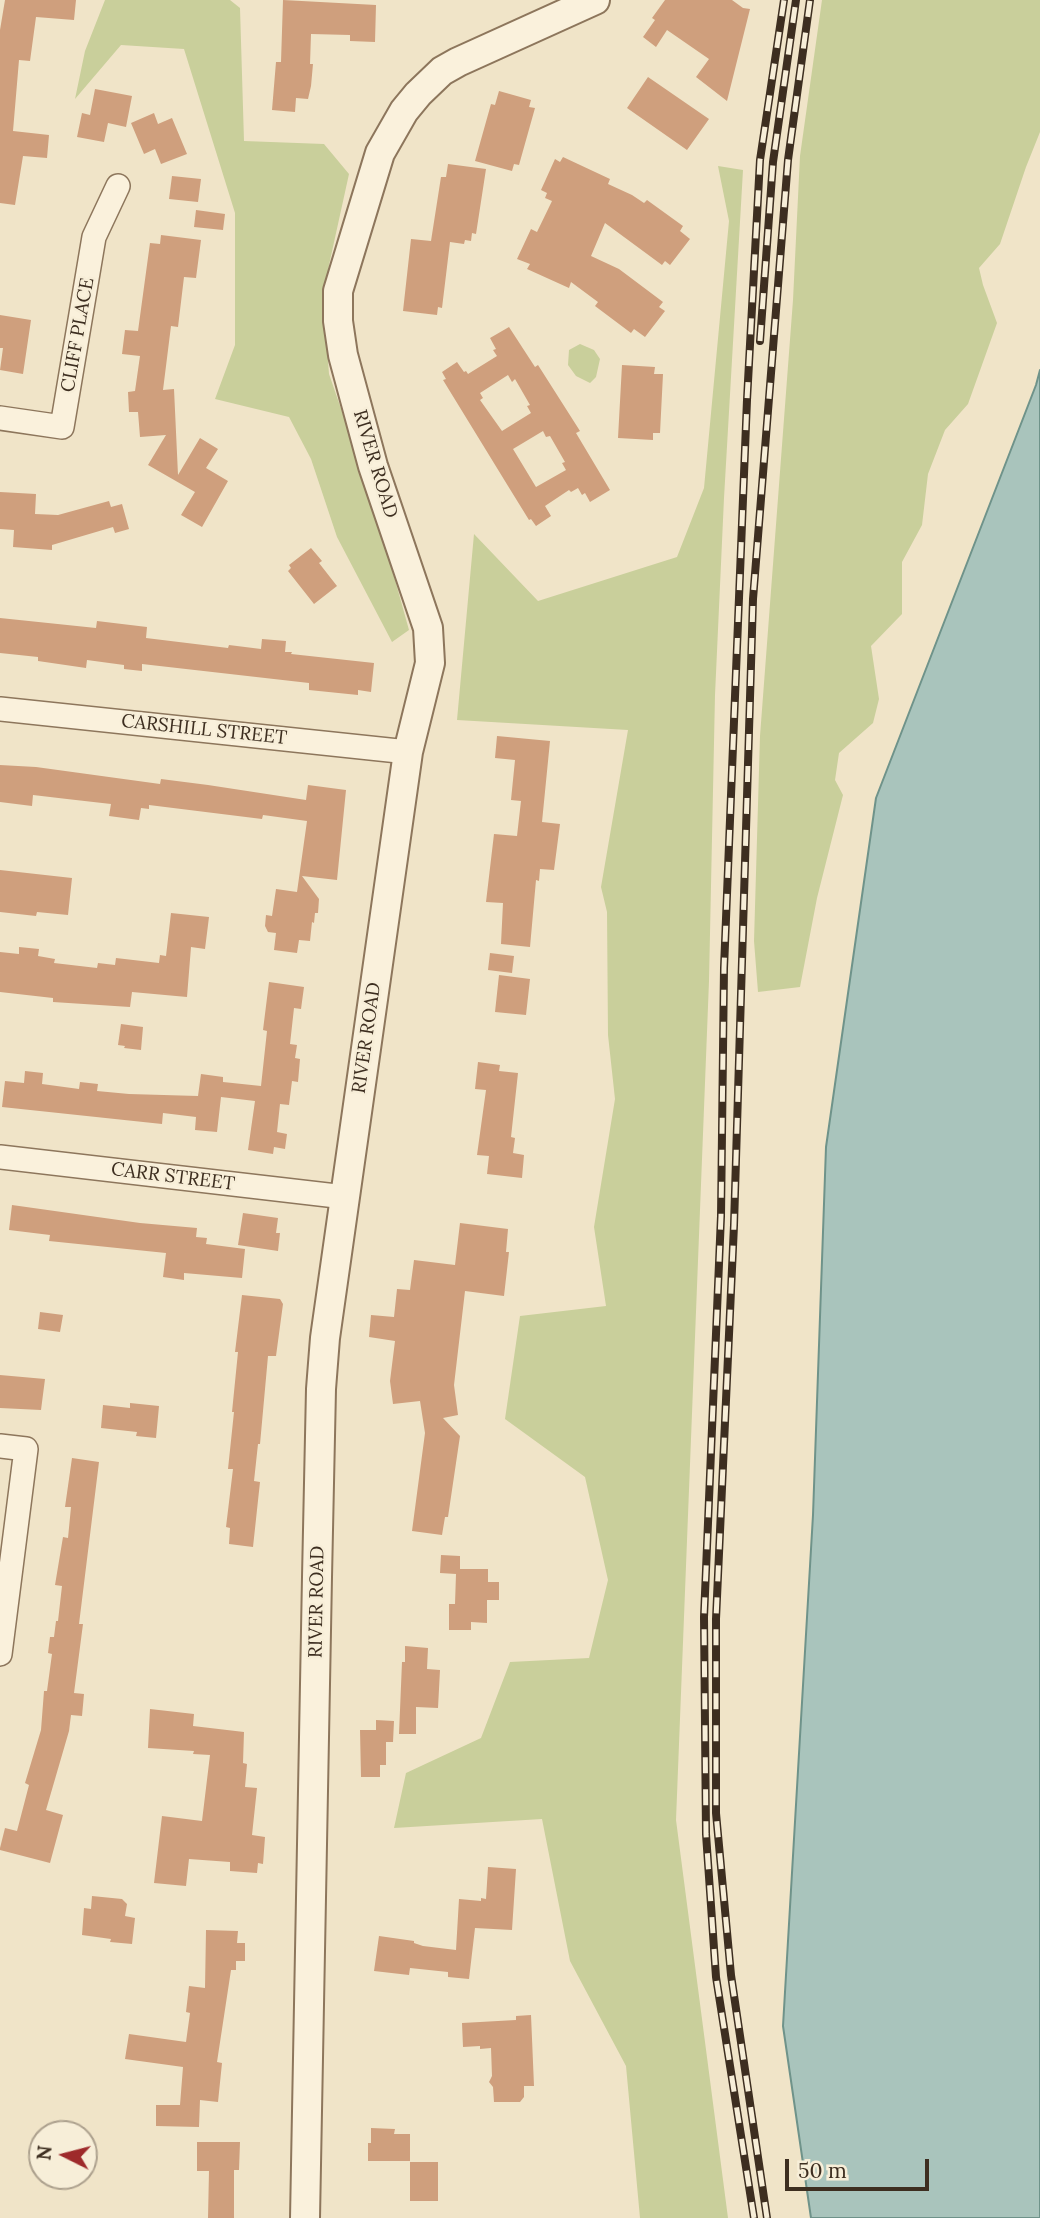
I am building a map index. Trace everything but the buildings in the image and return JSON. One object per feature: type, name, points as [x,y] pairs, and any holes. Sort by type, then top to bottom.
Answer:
[{"type":"street","name":"RIVER ROAD","points":[[306,2218],[321,1389],[325,1338],[408,752],[429,671],[430,648],[428,628],[373,466],[343,355],[338,321],[341,277],[380,153],[404,111],[442,71],[557,8],[595,0]]},
{"type":"street","name":"CLIFF PLACE","points":[[0,418],[62,427],[94,237],[118,186]]},
{"type":"street","name":"CARSHILL STREET","points":[[0,709],[408,752]]},
{"type":"street","name":"CARR STREET","points":[[0,1157],[345,1197]]},
{"type":"street","points":[[0,1446],[26,1449],[0,1654]]},
{"type":"green space","points":[[105,0],[230,0],[240,8],[244,141],[324,144],[349,174],[329,265],[324,308],[329,374],[373,501],[409,630],[392,642],[337,537],[311,459],[289,417],[215,399],[235,345],[235,213],[184,49],[121,45],[75,99],[85,51]]},
{"type":"green space","points":[[822,0],[1040,0],[1040,132],[1000,244],[979,268],[997,323],[968,404],[945,430],[928,474],[922,525],[902,562],[902,614],[871,646],[879,699],[873,723],[839,753],[835,780],[843,795],[817,898],[800,987],[758,992],[754,941],[760,736],[793,300],[800,156]]},
{"type":"green space","points":[[718,166],[743,170],[715,695],[709,981],[676,1820],[728,2218],[640,2218],[626,2066],[570,1961],[542,1819],[394,1828],[406,1773],[481,1738],[510,1662],[589,1658],[608,1580],[585,1477],[505,1419],[520,1316],[606,1306],[594,1227],[615,1099],[608,1035],[607,912],[601,887],[628,730],[457,720],[474,534],[538,601],[677,557],[704,488],[729,221]]},
{"type":"green space","points":[[580,344],[594,350],[600,359],[596,377],[590,383],[576,376],[568,365],[569,350]]},
{"type":"water","points":[[1040,370],[1040,2218],[811,2218],[783,2026],[813,1515],[826,1147],[876,798]]},
{"type":"railway","points":[[754,2218],[716,1977],[706,1834],[704,1617],[721,1216],[724,968],[747,400],[760,160],[784,0]]},
{"type":"railway","points":[[760,341],[773,162],[796,0]]},
{"type":"railway","points":[[767,2218],[731,1975],[716,1813],[716,1619],[734,1225],[753,599],[788,160],[810,0]]}]
